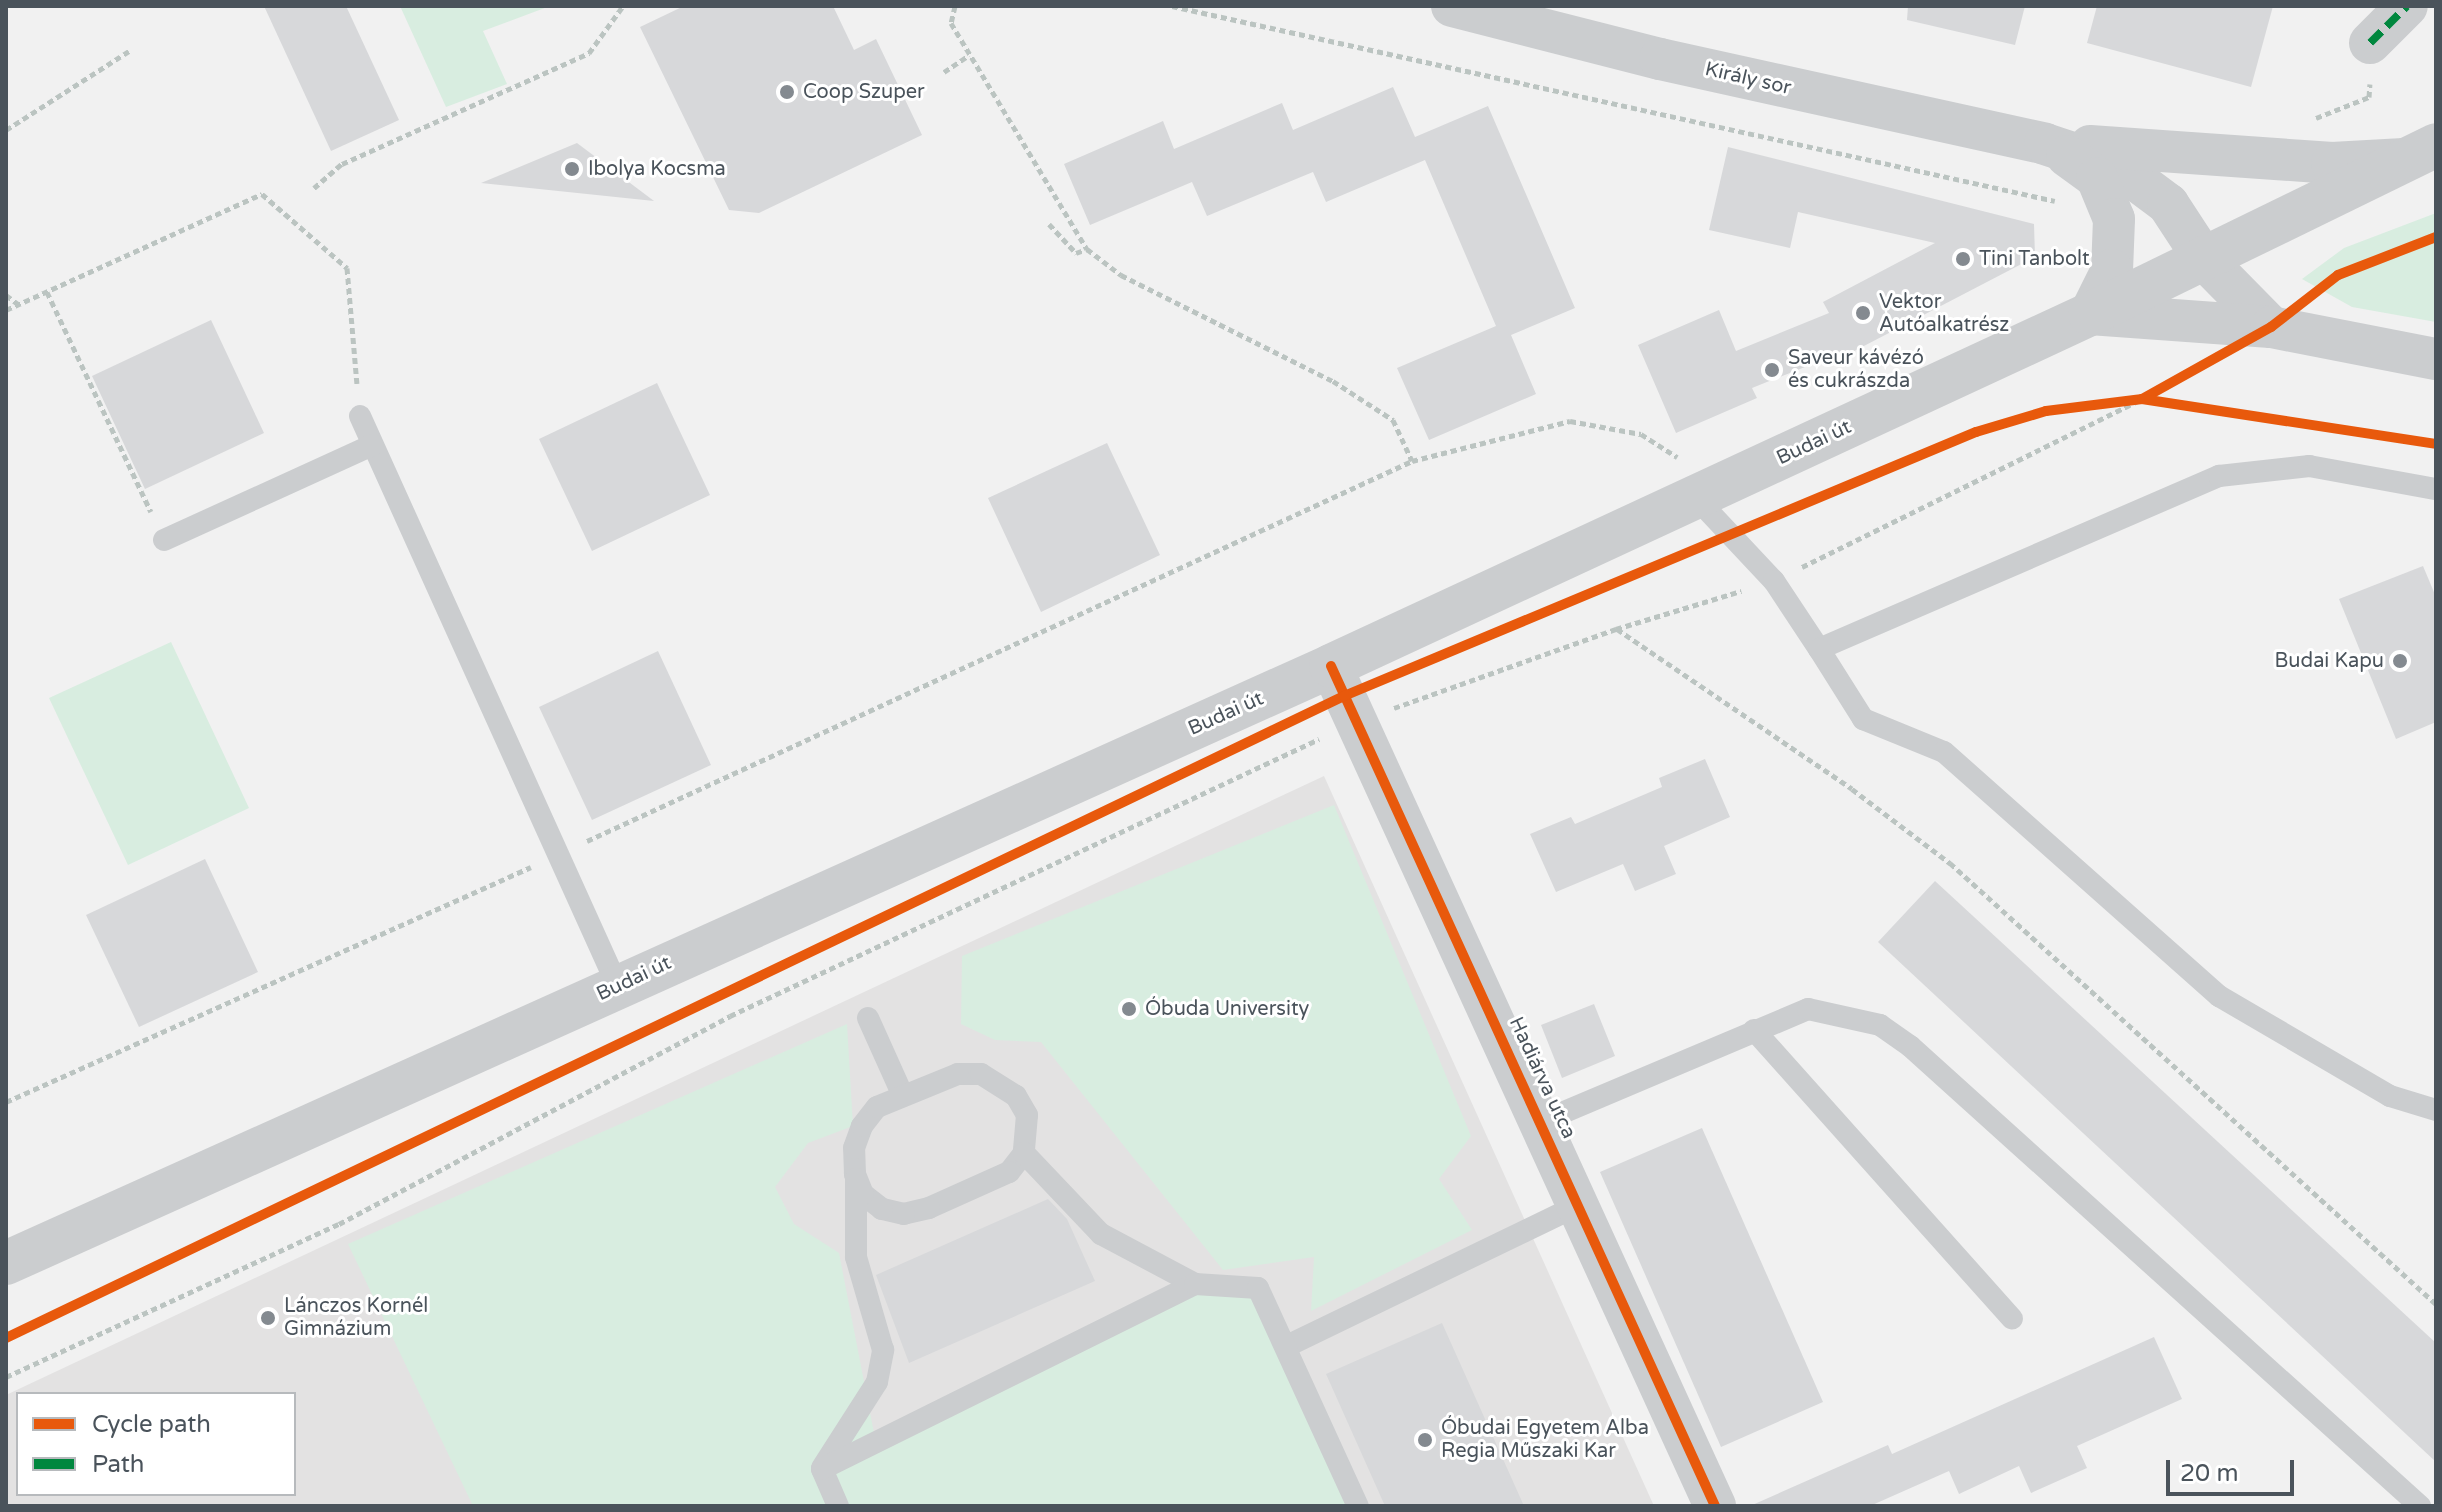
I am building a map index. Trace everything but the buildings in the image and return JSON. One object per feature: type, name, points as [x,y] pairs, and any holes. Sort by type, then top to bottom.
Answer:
[{"type":"main road","name":"Budai út","points":[[6,1263],[1331,666],[1691,481],[2090,314],[2420,152]]},
{"type":"street","name":"Király sor","points":[[1452,6],[1660,59],[2045,144],[2121,169],[2147,185],[2178,215],[2204,259],[2271,327]]},
{"type":"street","points":[[2370,43],[2407,6]]},
{"type":"street","name":"Király sor","points":[[2045,144],[2317,162],[2420,152]]},
{"type":"street","name":"Király sor","points":[[2045,144],[2097,178],[2114,219],[2112,270],[2090,314]]},
{"type":"street","points":[[2090,314],[2271,327],[2436,359]]},
{"type":"street","name":"Hadiárva utca","points":[[1331,666],[1543,1121],[1715,1506]]},
{"type":"lane","points":[[360,416],[618,987]]},
{"type":"lane","points":[[164,540],[372,445]]},
{"type":"lane","points":[[1819,649],[2219,476],[2309,466],[2436,489]]},
{"type":"lane","points":[[1691,481],[1774,581],[1863,719],[1944,752],[2219,996],[2390,1096],[2436,1110]]},
{"type":"lane","points":[[1543,1121],[1808,1009],[1880,1025],[1910,1046],[2420,1506]]},
{"type":"lane","points":[[868,1018],[903,1096]]},
{"type":"lane","points":[[1754,1030],[2012,1319]]},
{"type":"lane","points":[[822,1469],[877,1382],[883,1350],[856,1257],[854,1148],[862,1126],[877,1107],[958,1074],[981,1074],[1016,1096],[1027,1115],[1024,1153],[1009,1172],[904,1214],[882,1209],[863,1194],[855,1174]]},
{"type":"lane","points":[[1024,1153],[1101,1234],[1195,1284],[1258,1288],[1358,1506]]},
{"type":"lane","points":[[1287,1346],[1579,1205]]},
{"type":"lane","points":[[822,1469],[1195,1284]]},
{"type":"lane","points":[[822,1469],[838,1506]]},
{"type":"path","points":[[314,188],[342,164],[589,53],[623,6]]},
{"type":"path","points":[[955,6],[951,23],[1087,249],[1121,275],[1333,381],[1393,420],[1412,461]]},
{"type":"path","points":[[1172,6],[2060,202]]},
{"type":"path","points":[[2301,123],[2369,97],[2370,43]]},
{"type":"path","points":[[6,130],[129,51]]},
{"type":"path","points":[[944,72],[969,55]]},
{"type":"path","points":[[6,310],[262,194],[347,268],[360,416]]},
{"type":"path","points":[[1049,224],[1076,253],[1087,249]]},
{"type":"path","points":[[47,292],[164,540]]},
{"type":"path","points":[[6,295],[18,305]]},
{"type":"path","points":[[2101,404],[2156,396]]},
{"type":"path","points":[[6,1377],[339,1224],[730,1016],[1355,722],[1616,629],[1774,581],[2142,399]]},
{"type":"path","points":[[6,1102],[558,855],[1412,461],[1570,421],[1641,434],[1691,481]]},
{"type":"path","points":[[1616,629],[1950,863],[2436,1304]]},
{"type":"shaded area","name":"Óbuda University","points":[[1324,776],[1654,1506],[6,1506],[6,1395]]},
{"type":"green space","points":[[400,6],[550,6],[483,31],[507,84],[446,107]]},
{"type":"green space","points":[[2436,213],[2436,322],[2352,307],[2302,279],[2344,248]]},
{"type":"green space","points":[[171,642],[249,808],[128,865],[49,698]]},
{"type":"green space","points":[[1334,805],[1471,1136],[1439,1179],[1472,1230],[1311,1311],[1314,1257],[1223,1270],[1041,1042],[995,1040],[961,1024],[962,956]]},
{"type":"green space","points":[[847,1024],[853,1126],[808,1143],[775,1187],[794,1224],[839,1253],[874,1433],[1195,1284],[1258,1288],[1358,1506],[473,1506],[348,1244]]},
{"type":"marked path","points":[[2370,43],[2407,6]]},
{"type":"cycle path","points":[[2142,399],[2271,327],[2338,275],[2436,237]]},
{"type":"cycle path","points":[[6,1338],[1344,696],[1976,432],[2046,411],[2142,399],[2436,444]]},
{"type":"cycle path","points":[[1331,666],[1715,1506]]},
{"type":"place","name":"Coop Szuper","points":[[787,92]]},
{"type":"place","name":"Ibolya Kocsma","points":[[572,169]]},
{"type":"place","name":"Tini Tanbolt","points":[[1963,259]]},
{"type":"place","name":"Vektor Autóalkatrész","points":[[1863,313]]},
{"type":"place","name":"Saveur kávézó és cukrászda","points":[[1772,370]]},
{"type":"place","name":"Budai Kapu","points":[[2400,661]]},
{"type":"place","name":"Óbuda University","points":[[1129,1009]]},
{"type":"place","name":"Lánczos Kornél Gimnázium","points":[[268,1318]]},
{"type":"place","name":"Óbudai Egyetem Alba Regia Műszaki Kar","points":[[1425,1440]]}]
